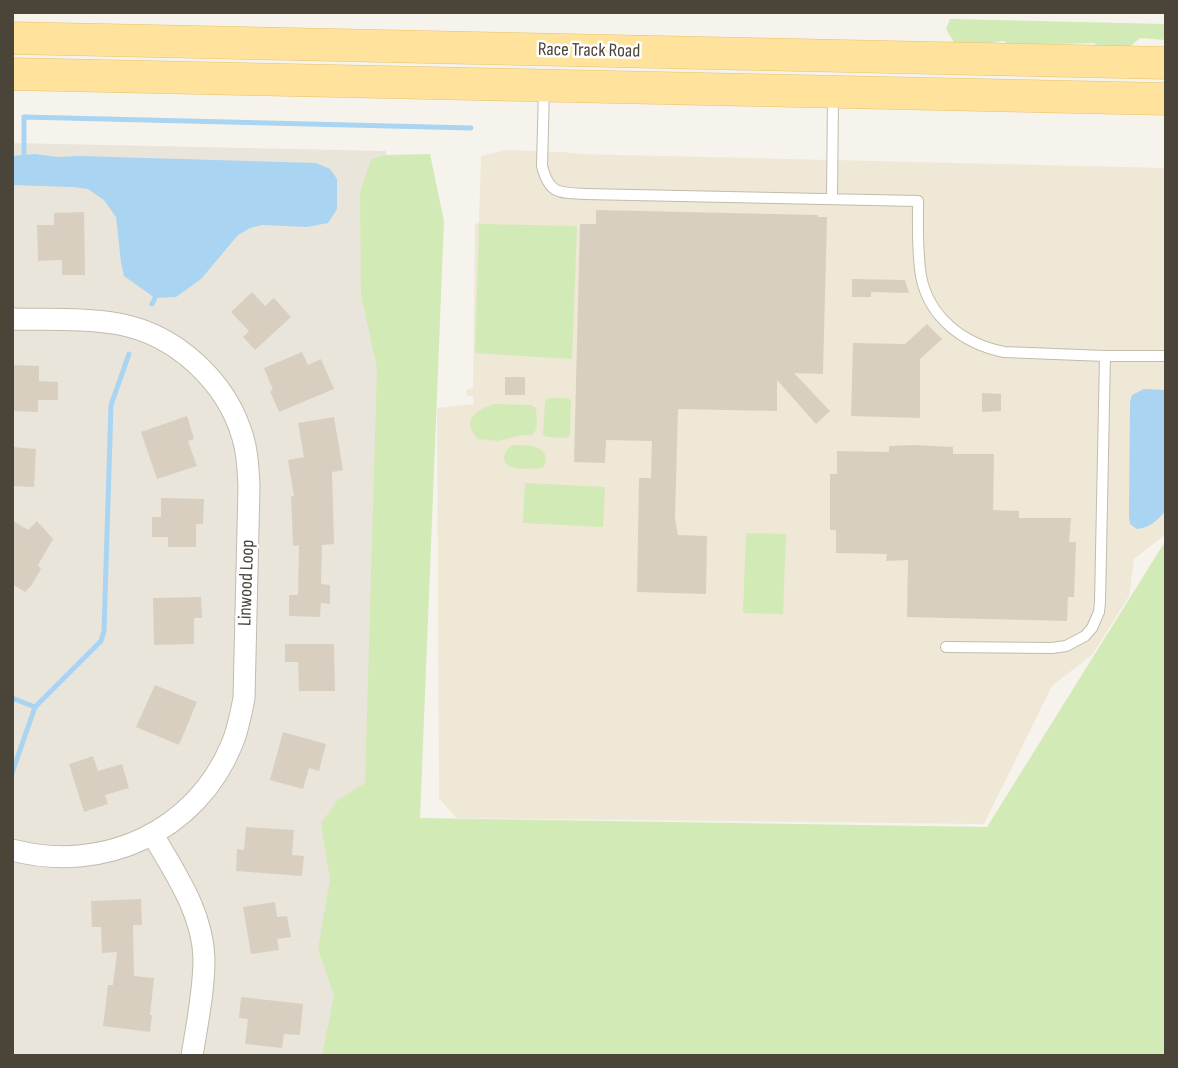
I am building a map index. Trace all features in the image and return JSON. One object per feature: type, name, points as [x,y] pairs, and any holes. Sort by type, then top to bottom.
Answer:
[{"type":"main road","name":"Race Track Road","points":[[12,38],[1166,64]]},
{"type":"main road","points":[[544,86],[559,67],[583,51]]},
{"type":"main road","points":[[833,92],[834,56]]},
{"type":"main road","points":[[948,94],[951,59]]},
{"type":"main road","name":"Race Track Road","points":[[12,74],[1166,99]]},
{"type":"street","name":"Linwood Loop","points":[[12,319],[122,324],[169,343],[191,358],[209,375],[235,416],[248,462],[249,486],[244,698],[239,725],[220,769],[204,792],[175,820],[153,835],[127,846],[79,857],[29,855],[12,850]]},
{"type":"street","points":[[153,835],[186,893],[202,939],[202,986],[192,1056]]},
{"type":"lane","points":[[544,86],[542,166],[549,186],[555,191],[585,194],[918,201],[919,260],[924,288],[937,313],[965,338],[1004,352],[1166,356]]},
{"type":"lane","points":[[832,198],[833,92]]},
{"type":"lane","points":[[946,647],[1052,648],[1075,642],[1092,628],[1100,601],[1105,356]]},
{"type":"shaded area","points":[[12,143],[386,151],[378,711],[335,1056],[12,1056]]},
{"type":"shaded area","points":[[506,150],[1166,168],[1166,534],[1134,559],[1129,596],[1093,654],[1052,686],[984,824],[456,818],[439,798],[437,408],[474,404],[473,396],[467,396],[466,390],[473,388],[475,224],[479,222],[481,156]]},
{"type":"green space","points":[[950,19],[1166,24],[1166,40],[1140,38],[1126,50],[1105,52],[1094,43],[1054,44],[1038,52],[1014,50],[1004,41],[969,46],[955,44],[946,29]]},
{"type":"green space","points":[[430,154],[444,221],[420,818],[987,827],[1166,540],[1166,1056],[322,1056],[334,995],[318,949],[330,879],[321,823],[338,800],[365,783],[377,368],[361,295],[360,192],[371,159],[387,155]]},
{"type":"green space","points":[[479,224],[577,226],[572,359],[475,353]]},
{"type":"green space","points":[[548,398],[571,400],[570,435],[567,438],[543,435],[545,402]]},
{"type":"green space","points":[[495,404],[531,405],[536,408],[535,432],[498,441],[478,439],[473,433],[471,421],[482,409]]},
{"type":"green space","points":[[514,445],[532,446],[542,450],[546,460],[544,467],[526,469],[506,464],[505,454],[508,448]]},
{"type":"green space","points":[[525,483],[605,487],[603,527],[523,523]]},
{"type":"green space","points":[[746,533],[786,534],[783,614],[743,613]]},
{"type":"water","points":[[35,154],[57,157],[316,163],[330,169],[337,179],[337,209],[328,223],[307,227],[262,225],[250,228],[238,235],[201,279],[176,297],[155,298],[124,276],[116,217],[104,200],[88,189],[12,185],[12,156]]},
{"type":"water","points":[[1144,389],[1166,390],[1166,511],[1150,525],[1137,529],[1130,524],[1129,516],[1130,402],[1132,395]]},
{"type":"building","points":[[596,210],[827,217],[823,374],[794,373],[830,411],[816,424],[777,380],[777,411],[678,409],[675,518],[678,535],[707,536],[706,594],[637,592],[639,478],[651,478],[652,441],[606,440],[605,463],[574,462],[580,224],[596,224]]},
{"type":"building","points":[[84,212],[85,275],[62,275],[62,260],[38,261],[37,225],[54,225],[54,213]]},
{"type":"building","points":[[852,279],[905,280],[909,293],[871,292],[871,297],[852,297]]},
{"type":"building","points":[[252,292],[265,306],[274,298],[291,317],[255,350],[243,337],[249,331],[231,312]]},
{"type":"building","points":[[927,324],[942,339],[920,359],[920,418],[851,416],[853,343],[905,344]]},
{"type":"building","points":[[302,352],[308,365],[321,359],[334,389],[279,412],[264,368]]},
{"type":"building","points":[[12,365],[39,366],[39,381],[58,382],[58,400],[38,400],[38,412],[12,411]]},
{"type":"building","points":[[505,377],[525,377],[525,395],[505,395]]},
{"type":"building","points":[[982,393],[1001,394],[1001,411],[982,412]]},
{"type":"building","points":[[187,416],[194,439],[188,441],[197,466],[157,479],[141,432]]},
{"type":"building","points":[[334,417],[343,470],[332,472],[334,544],[322,545],[321,584],[330,585],[330,604],[321,603],[320,617],[289,616],[289,595],[298,595],[299,545],[293,546],[291,496],[294,496],[288,460],[304,457],[298,423]]},
{"type":"building","points":[[889,446],[953,447],[953,454],[994,454],[993,510],[1019,511],[1019,518],[1071,518],[1069,542],[1076,542],[1074,597],[1068,597],[1067,621],[907,617],[908,560],[886,561],[887,554],[836,553],[836,530],[830,530],[830,474],[837,474],[837,451],[889,452]]},
{"type":"building","points":[[12,447],[36,449],[34,487],[12,486]]},
{"type":"building","points":[[161,498],[204,499],[203,524],[196,524],[196,547],[168,547],[168,537],[152,537],[152,517],[161,517]]},
{"type":"building","points":[[12,520],[28,530],[37,521],[53,539],[38,565],[41,569],[25,592],[12,584]]},
{"type":"building","points":[[201,597],[202,618],[194,618],[194,644],[154,645],[153,598]]},
{"type":"building","points":[[285,644],[334,644],[335,691],[299,691],[298,662],[285,662]]},
{"type":"building","points":[[155,685],[197,702],[179,745],[136,727]]},
{"type":"building","points":[[283,732],[326,744],[319,771],[309,768],[303,789],[270,780]]},
{"type":"building","points":[[93,756],[98,771],[122,764],[129,788],[105,795],[108,804],[84,812],[69,764]]},
{"type":"building","points":[[246,827],[294,830],[292,855],[304,856],[302,876],[236,871],[237,849],[244,850]]},
{"type":"building","points":[[141,899],[142,925],[133,925],[134,976],[154,978],[150,1032],[103,1026],[108,985],[113,985],[117,952],[102,953],[101,927],[92,927],[91,901]]},
{"type":"building","points":[[275,902],[277,917],[287,916],[291,937],[277,939],[279,950],[251,954],[243,907]]},
{"type":"building","points":[[241,997],[303,1004],[300,1035],[284,1034],[282,1048],[245,1044],[248,1019],[239,1018]]},
{"type":"waterway","points":[[24,155],[24,117],[471,128]]},
{"type":"waterway","points":[[152,304],[155,298]]},
{"type":"waterway","points":[[12,773],[35,707],[101,641],[104,631],[111,405],[129,354]]},
{"type":"waterway","points":[[12,698],[35,707]]}]
